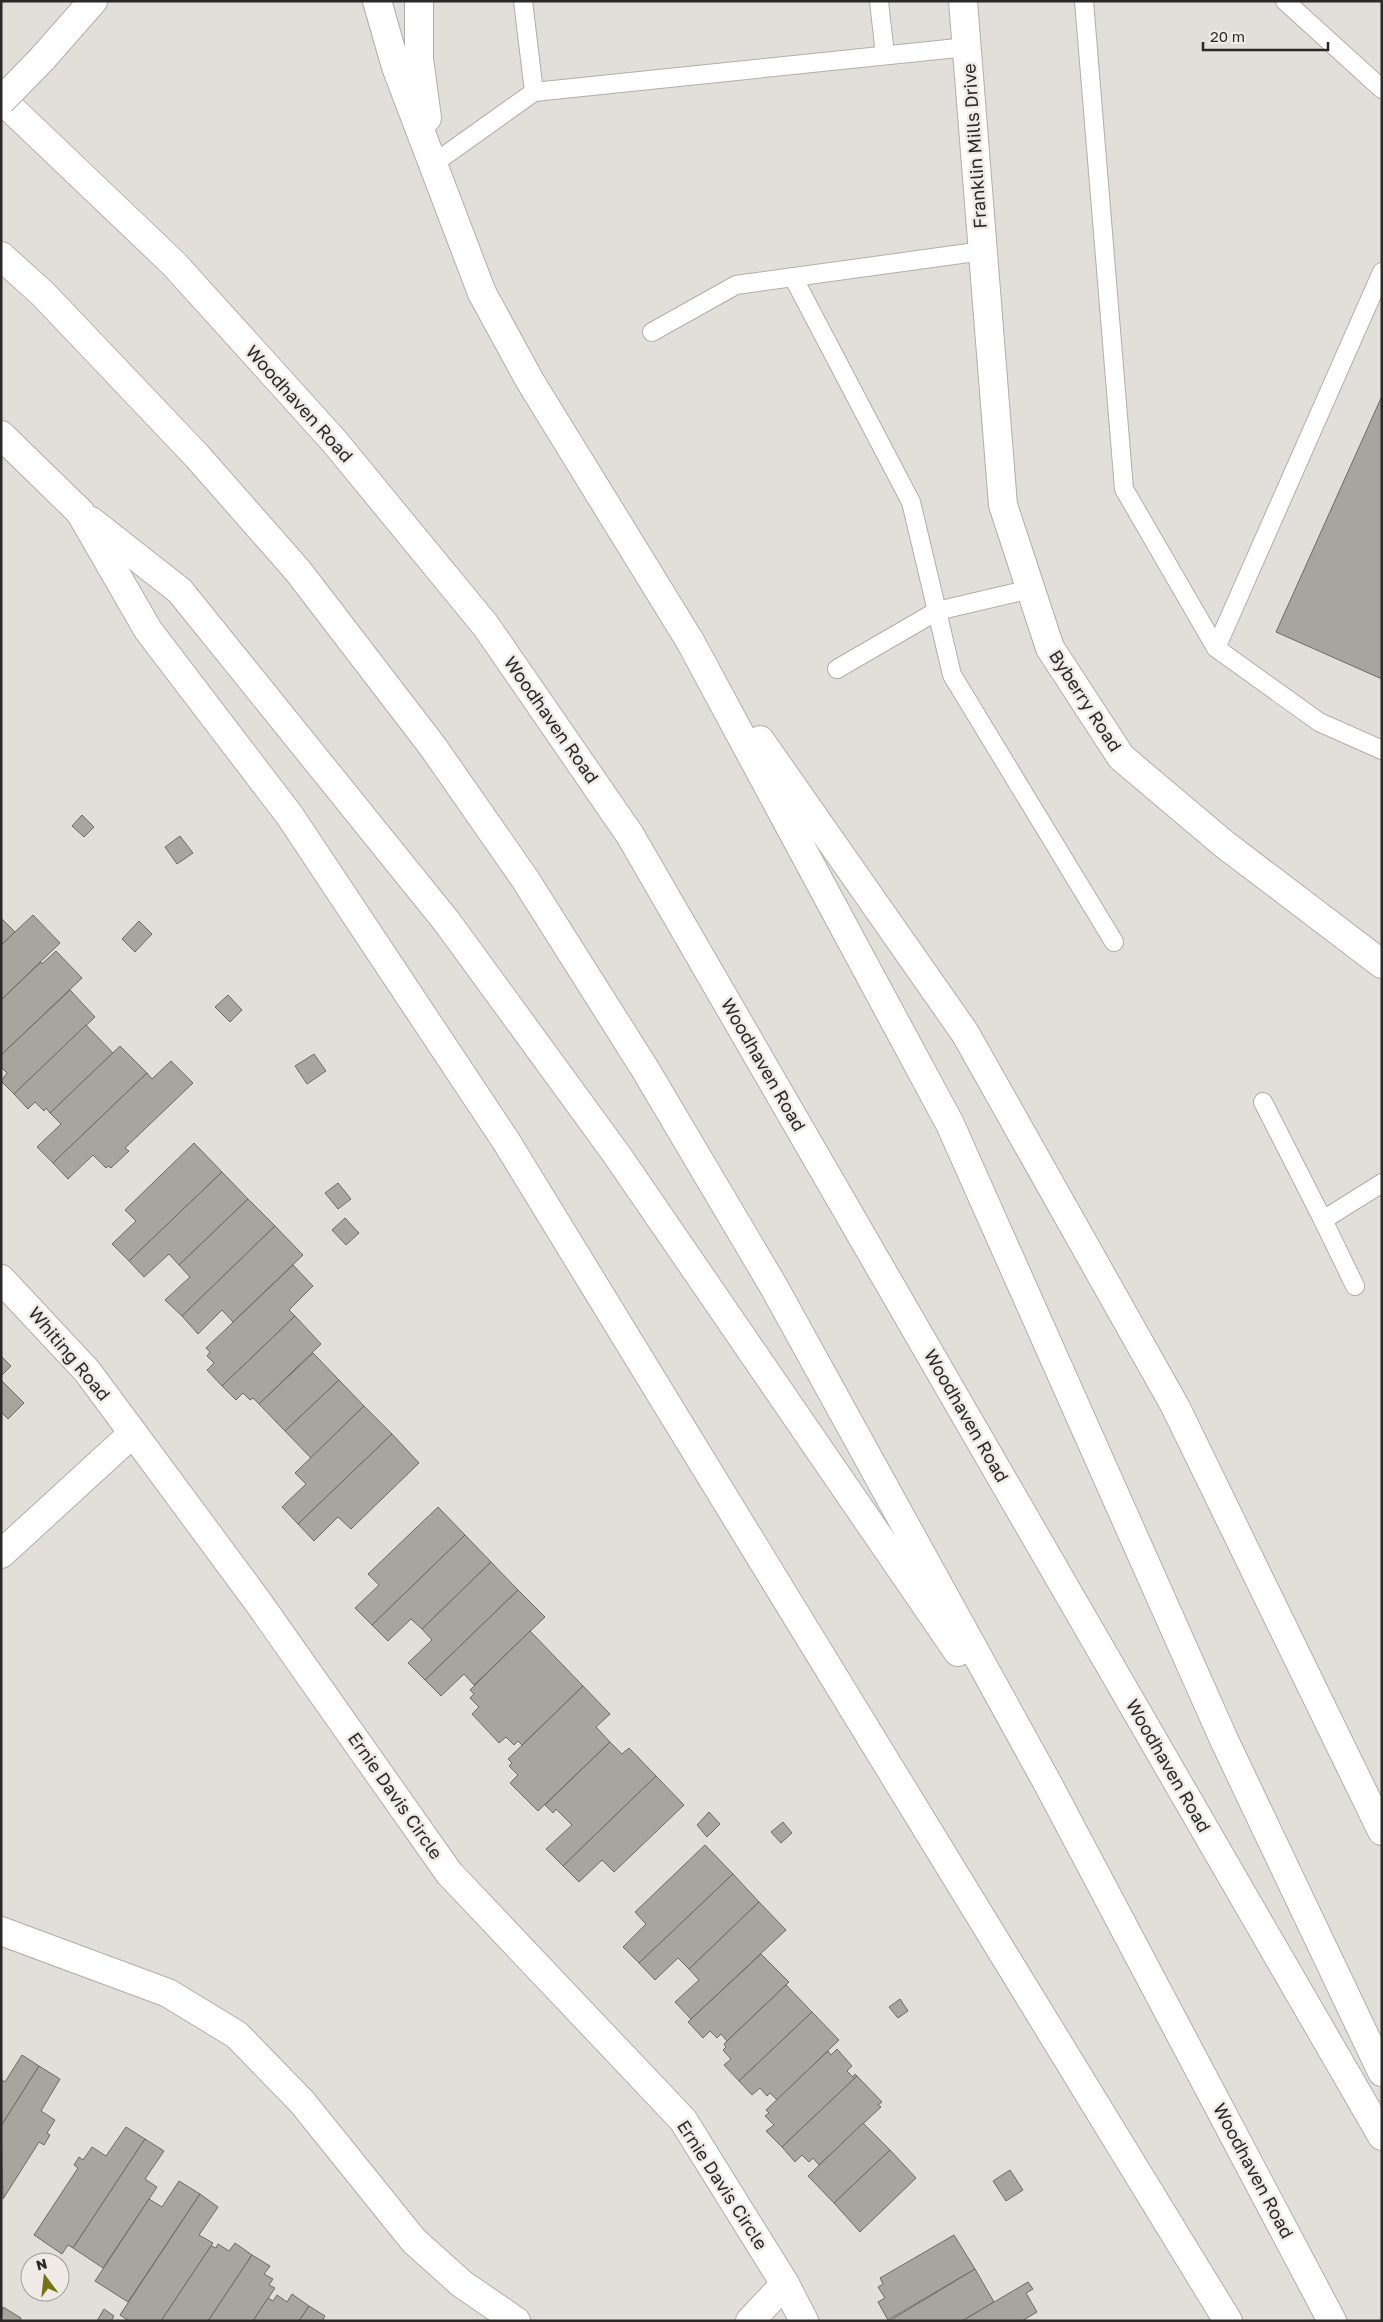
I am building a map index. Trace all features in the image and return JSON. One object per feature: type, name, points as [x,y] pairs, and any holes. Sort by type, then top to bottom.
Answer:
[{"type":"main road","points":[[1,100],[42,59],[94,1]]},
{"type":"main road","points":[[377,1],[396,67],[482,293],[530,381],[690,641],[950,1124],[1225,1742],[1382,2072]]},
{"type":"main road","points":[[419,1],[419,59],[433,164]]},
{"type":"main road","name":"Franklin Mills Drive","points":[[963,1],[986,290]]},
{"type":"main road","name":"Woodhaven Road","points":[[1,100],[174,264],[334,441],[486,626],[625,826],[1382,2136]]},
{"type":"main road","name":"Woodhaven Road","points":[[1,256],[43,294],[197,456],[298,571],[433,747],[525,879],[645,1069],[774,1288],[1048,1784],[1332,2321]]},
{"type":"main road","name":"Byberry Road","points":[[986,290],[1003,505],[1050,648],[1121,757],[1224,844],[1382,964]]},
{"type":"main road","points":[[1,435],[80,512],[180,591],[448,922],[617,1155],[1048,1784]]},
{"type":"main road","points":[[80,512],[148,630],[290,816],[506,1141],[1228,2321]]},
{"type":"main road","points":[[690,641],[965,1033],[1175,1406],[1382,1831]]},
{"type":"main road","name":"Whiting Road","points":[[1,1279],[86,1371],[133,1433]]},
{"type":"main road","points":[[1,1554],[133,1433]]},
{"type":"main road","name":"Ernie Davis Circle","points":[[133,1433],[258,1602],[449,1873],[683,2120],[785,2284],[804,2321]]},
{"type":"main road","points":[[1,1931],[168,1993],[237,2036],[302,2102],[414,2242],[462,2284],[516,2321]]},
{"type":"main road","points":[[750,2321],[785,2284]]},
{"type":"lane","points":[[522,1],[534,92]]},
{"type":"lane","points":[[878,1],[885,55]]},
{"type":"lane","points":[[1084,1],[1124,489],[1216,648],[1319,722],[1382,750]]},
{"type":"lane","points":[[1285,1],[1382,89]]},
{"type":"lane","points":[[433,164],[534,92],[967,47]]},
{"type":"lane","points":[[652,332],[736,285],[983,251]]},
{"type":"lane","points":[[1216,648],[1382,272]]},
{"type":"lane","points":[[793,277],[911,502],[952,675],[1114,942]]},
{"type":"lane","points":[[837,669],[937,611],[1031,589]]},
{"type":"lane","points":[[1263,1102],[1355,1286]]},
{"type":"lane","points":[[1323,1220],[1382,1183]]},
{"type":"building","points":[[1382,396],[1382,679],[1276,632]]},
{"type":"building","points":[[82,815],[94,827],[84,837],[72,826]]},
{"type":"building","points":[[180,836],[193,853],[177,864],[165,847]]},
{"type":"building","points":[[33,915],[60,943],[1,1000],[1,945]]},
{"type":"building","points":[[1,918],[15,932],[1,945]]},
{"type":"building","points":[[139,921],[152,934],[135,952],[122,939]]},
{"type":"building","points":[[56,951],[82,978],[1,1055],[1,1000],[41,962],[42,964]]},
{"type":"building","points":[[70,990],[95,1017],[14,1094],[1,1081],[7,1073],[1,1067],[1,1055]]},
{"type":"building","points":[[228,995],[242,1010],[230,1022],[215,1007]]},
{"type":"building","points":[[86,1025],[113,1053],[50,1113],[46,1108],[44,1111],[35,1102],[28,1109],[14,1094]]},
{"type":"building","points":[[120,1046],[147,1073],[53,1163],[37,1147],[61,1124],[50,1113]]},
{"type":"building","points":[[314,1054],[326,1071],[307,1084],[295,1066]]},
{"type":"building","points":[[171,1061],[193,1083],[125,1148],[129,1151],[111,1168],[108,1166],[106,1168],[93,1155],[68,1179],[53,1163],[147,1073],[152,1079]]},
{"type":"building","points":[[194,1143],[222,1172],[129,1261],[112,1244],[136,1221],[125,1210]]},
{"type":"building","points":[[222,1172],[248,1199],[179,1265],[169,1254],[144,1277],[129,1261]]},
{"type":"building","points":[[338,1183],[351,1199],[338,1209],[325,1193]]},
{"type":"building","points":[[248,1199],[275,1226],[182,1316],[165,1300],[190,1277],[179,1265]]},
{"type":"building","points":[[345,1218],[359,1233],[346,1245],[332,1230]]},
{"type":"building","points":[[275,1226],[303,1255],[233,1322],[222,1310],[198,1334],[182,1316]]},
{"type":"building","points":[[293,1265],[313,1286],[289,1310],[295,1316],[222,1386],[207,1370],[214,1363],[207,1356],[210,1352],[206,1348]]},
{"type":"building","points":[[295,1316],[321,1344],[259,1404],[253,1398],[250,1400],[243,1393],[236,1400],[222,1386]]},
{"type":"building","points":[[313,1353],[339,1380],[285,1431],[259,1404]]},
{"type":"building","points":[[1,1356],[11,1366],[1,1376]]},
{"type":"building","points":[[1,1380],[24,1403],[8,1419],[1,1412]]},
{"type":"building","points":[[339,1380],[364,1406],[311,1458],[285,1431]]},
{"type":"building","points":[[364,1406],[392,1434],[298,1524],[282,1507],[306,1484],[295,1473]]},
{"type":"building","points":[[392,1434],[419,1463],[351,1529],[338,1517],[314,1541],[298,1524]]},
{"type":"building","points":[[438,1507],[465,1535],[372,1625],[355,1608],[379,1585],[368,1574]]},
{"type":"building","points":[[465,1535],[491,1562],[422,1629],[411,1619],[388,1641],[372,1625]]},
{"type":"building","points":[[491,1562],[518,1590],[425,1680],[408,1663],[432,1640],[422,1629]]},
{"type":"building","points":[[518,1590],[545,1617],[474,1685],[464,1674],[441,1696],[425,1680]]},
{"type":"building","points":[[530,1631],[583,1686],[522,1745],[518,1741],[514,1745],[506,1737],[499,1743],[472,1714],[479,1707],[470,1698],[474,1694],[470,1690]]},
{"type":"building","points":[[583,1686],[610,1714],[596,1727],[610,1742],[538,1811],[510,1783],[518,1775],[509,1766],[512,1763],[508,1759]]},
{"type":"building","points":[[610,1742],[622,1754],[629,1748],[656,1776],[563,1866],[546,1849],[572,1825],[556,1809],[553,1813],[545,1805]]},
{"type":"building","points":[[656,1776],[684,1805],[614,1872],[602,1860],[579,1882],[563,1866]]},
{"type":"building","points":[[709,1812],[720,1824],[707,1837],[697,1825]]},
{"type":"building","points":[[783,1822],[792,1833],[781,1843],[771,1832]]},
{"type":"building","points":[[705,1845],[733,1874],[639,1963],[623,1947],[646,1924],[635,1912]]},
{"type":"building","points":[[733,1874],[759,1902],[689,1969],[678,1958],[655,1980],[639,1963]]},
{"type":"building","points":[[759,1902],[786,1930],[691,2019],[675,2002],[699,1980],[689,1969]]},
{"type":"building","points":[[761,1954],[789,1982],[727,2041],[721,2034],[717,2038],[710,2031],[703,2038],[688,2022]]},
{"type":"building","points":[[786,1985],[812,2012],[739,2081],[724,2065],[731,2059],[723,2050],[726,2047],[724,2044]]},
{"type":"building","points":[[900,1999],[908,2011],[898,2018],[889,2007]]},
{"type":"building","points":[[812,2012],[839,2040],[777,2100],[770,2093],[767,2096],[760,2088],[752,2095],[739,2081]]},
{"type":"building","points":[[837,2049],[852,2066],[847,2071],[853,2077],[855,2074],[857,2076],[782,2147],[766,2131],[774,2125],[765,2116],[769,2113],[766,2110],[828,2051],[831,2055]]},
{"type":"building","points":[[22,2055],[39,2066],[1,2126],[1,2079],[5,2082]]},
{"type":"building","points":[[39,2066],[60,2079],[41,2111],[55,2120],[47,2133],[50,2135],[44,2145],[39,2142],[3,2199],[1,2126]]},
{"type":"building","points":[[857,2076],[882,2102],[878,2105],[881,2107],[819,2165],[813,2158],[809,2162],[802,2155],[795,2162],[782,2147]]},
{"type":"building","points":[[863,2123],[890,2150],[834,2203],[808,2176]]},
{"type":"building","points":[[126,2127],[145,2139],[73,2248],[68,2245],[63,2252],[59,2252],[34,2235],[78,2168],[74,2165],[79,2157],[83,2160],[92,2147],[106,2156]]},
{"type":"building","points":[[145,2139],[164,2151],[145,2179],[157,2187],[103,2268],[73,2248]]},
{"type":"building","points":[[890,2150],[916,2178],[860,2232],[834,2203]]},
{"type":"building","points":[[1010,2170],[1023,2190],[1006,2201],[993,2181]]},
{"type":"building","points":[[179,2181],[200,2194],[128,2302],[95,2281],[149,2199],[162,2207]]},
{"type":"building","points":[[200,2194],[218,2207],[199,2235],[213,2243],[161,2321],[129,2321],[120,2315]]},
{"type":"building","points":[[954,2235],[975,2269],[888,2320],[878,2302],[885,2298],[878,2287],[883,2284],[880,2278]]},
{"type":"building","points":[[235,2243],[252,2255],[208,2321],[161,2321],[211,2246],[216,2248],[218,2244],[229,2251]]},
{"type":"building","points":[[252,2255],[270,2266],[264,2274],[273,2279],[269,2285],[275,2288],[253,2321],[208,2321]]},
{"type":"building","points":[[975,2269],[994,2302],[962,2321],[889,2321]]},
{"type":"building","points":[[1028,2282],[1033,2289],[1026,2293],[1037,2312],[1022,2321],[962,2321]]},
{"type":"building","points":[[292,2294],[309,2306],[299,2321],[253,2321],[268,2298],[273,2301],[277,2295],[287,2302]]},
{"type":"building","points":[[309,2306],[325,2316],[323,2319],[325,2321],[299,2321]]},
{"type":"building","points":[[3,2307],[21,2318],[20,2321],[1,2321]]},
{"type":"building","points":[[104,2309],[114,2316],[111,2321],[97,2321]]}]
